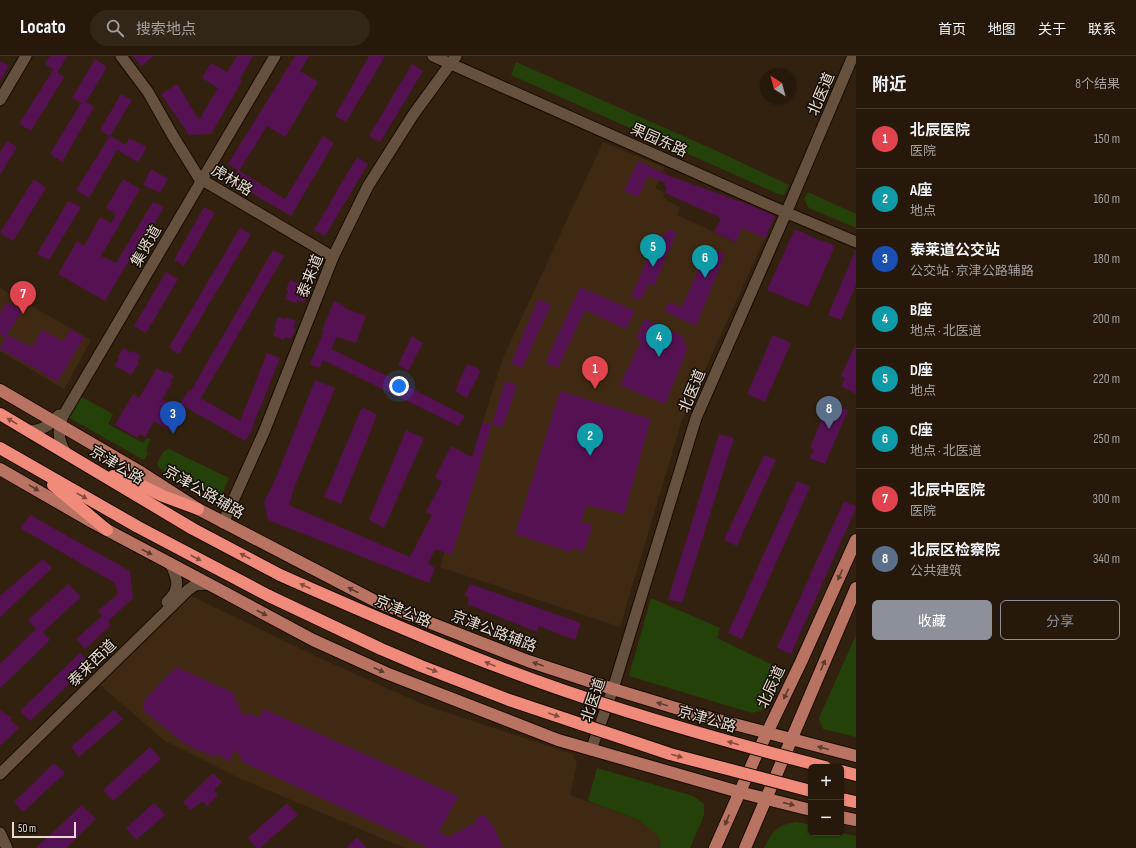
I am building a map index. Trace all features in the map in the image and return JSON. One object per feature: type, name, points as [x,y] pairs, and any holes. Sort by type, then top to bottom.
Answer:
[{"type":"highway","name":"京津公路","points":[[0,414],[193,529],[280,574],[398,627],[500,668],[646,718],[771,754],[813,764]]},
{"type":"highway","points":[[0,448],[138,527],[269,596],[388,652],[509,700],[670,754],[808,790]]},
{"type":"highway","points":[[34,468],[78,507],[107,530]]},
{"type":"highway","points":[[94,470],[136,484],[198,509]]},
{"type":"highway","points":[[844,772],[856,775]]},
{"type":"highway","points":[[844,800],[856,802]]},
{"type":"main road","name":"京津公路辅路","points":[[0,390],[198,509],[377,602],[514,656],[613,690],[856,756]]},
{"type":"main road","points":[[0,469],[107,530],[313,640],[386,673],[558,740],[739,792],[808,809]]},
{"type":"main road","name":"北辰道","points":[[715,848],[739,792],[801,662],[856,540]]},
{"type":"main road","points":[[745,848],[856,588]]},
{"type":"main road","points":[[844,818],[856,820]]},
{"type":"street","points":[[0,100],[26,56]]},
{"type":"street","name":"虎林路","points":[[121,56],[148,92],[173,136],[201,179],[333,257]]},
{"type":"street","name":"集贤道","points":[[66,453],[60,442],[56,423],[66,411],[271,56]]},
{"type":"street","name":"集贤道","points":[[201,179],[275,56]]},
{"type":"street","name":"果园东路","points":[[433,56],[452,58],[788,209],[856,242]]},
{"type":"street","name":"北医道","points":[[591,750],[613,690],[696,418],[788,209],[853,56]]},
{"type":"street","name":"泰来道","points":[[223,523],[264,432],[333,257],[368,186],[413,115],[452,58]]},
{"type":"street","name":"果园东路","points":[[788,209],[856,234]]},
{"type":"street","points":[[28,431],[41,430],[56,423]]},
{"type":"street","name":"泰来西道","points":[[0,764],[172,597],[177,587],[177,577],[170,563]]},
{"type":"street","name":"泰来西道","points":[[0,774],[188,590],[195,585],[208,584]]},
{"type":"street","points":[[0,833],[7,848]]},
{"type":"shaded area","points":[[603,142],[665,168],[655,188],[665,193],[663,198],[680,207],[677,215],[735,242],[752,206],[775,216],[682,420],[620,627],[440,567],[503,358]]},
{"type":"shaded area","points":[[0,288],[91,340],[64,389],[0,351]]},
{"type":"shaded area","points":[[191,596],[326,661],[427,706],[572,754],[577,763],[570,795],[639,820],[659,837],[661,848],[405,848],[239,778],[165,741],[99,684]]},
{"type":"green space","points":[[516,62],[717,151],[789,185],[784,195],[778,194],[511,75]]},
{"type":"green space","points":[[808,192],[856,214],[856,228],[809,208],[804,199]]},
{"type":"green space","points":[[80,396],[113,414],[108,424],[143,443],[147,438],[150,439],[146,451],[148,453],[145,459],[142,459],[68,417]]},
{"type":"green space","points":[[169,449],[229,478],[219,500],[160,469],[157,463],[164,451]]},
{"type":"green space","points":[[651,598],[720,628],[717,638],[785,671],[766,709],[752,713],[629,676]]},
{"type":"green space","points":[[856,635],[856,737],[823,729],[819,718]]},
{"type":"green space","points":[[597,768],[693,796],[704,804],[704,815],[690,848],[661,848],[659,837],[639,820],[588,801]]},
{"type":"green space","points":[[796,822],[808,824],[808,836],[844,836],[844,834],[856,836],[856,848],[764,848],[773,833],[779,827]]},
{"type":"building","points":[[50,56],[67,56],[57,73],[64,77],[31,131],[19,124],[54,70],[45,64]]},
{"type":"building","points":[[133,56],[154,56],[141,66]]},
{"type":"building","points":[[237,56],[253,56],[240,79],[242,81],[211,134],[189,135],[161,94],[177,84],[199,120],[218,88],[202,78],[211,63],[227,72]]},
{"type":"building","points":[[295,56],[309,56],[300,71],[318,82],[285,137],[267,126],[239,171],[228,164]]},
{"type":"building","points":[[369,56],[385,56],[346,122],[335,116]]},
{"type":"building","points":[[95,59],[107,67],[86,102],[94,107],[62,162],[50,154],[81,103],[72,98]]},
{"type":"building","points":[[0,61],[9,66],[0,81]]},
{"type":"building","points":[[412,64],[423,71],[380,142],[369,136]]},
{"type":"building","points":[[121,94],[132,100],[110,136],[100,130]]},
{"type":"building","points":[[110,136],[126,145],[129,138],[147,147],[138,162],[117,150],[89,198],[76,190]]},
{"type":"building","points":[[323,136],[334,143],[291,216],[231,181],[238,170],[285,199]]},
{"type":"building","points":[[7,141],[17,147],[0,175],[0,152]]},
{"type":"building","points":[[357,157],[368,164],[325,236],[314,230]]},
{"type":"building","points":[[638,161],[670,176],[775,216],[765,238],[742,228],[736,242],[714,232],[721,218],[665,193],[667,187],[664,185],[665,183],[648,176],[638,197],[624,191]]},
{"type":"building","points":[[151,169],[168,179],[160,193],[143,185]]},
{"type":"building","points":[[34,179],[46,188],[13,241],[0,233]]},
{"type":"building","points":[[123,179],[140,189],[101,256],[116,263],[153,202],[164,207],[130,263],[128,262],[105,301],[58,274],[77,241],[84,246],[100,217],[111,223],[116,214],[106,208]]},
{"type":"building","points":[[68,201],[81,207],[49,260],[37,254]]},
{"type":"building","points":[[204,207],[215,213],[184,266],[174,260]]},
{"type":"building","points":[[240,228],[251,234],[179,354],[169,347]]},
{"type":"building","points":[[668,229],[677,232],[654,286],[649,283],[641,300],[631,297],[658,234],[663,237]]},
{"type":"building","points":[[795,229],[835,246],[808,307],[767,290]]},
{"type":"building","points":[[708,247],[725,254],[696,326],[664,311],[669,302],[682,307]]},
{"type":"building","points":[[856,249],[856,285],[841,320],[828,315]]},
{"type":"building","points":[[273,250],[284,256],[201,398],[240,421],[267,353],[280,358],[253,428],[245,441],[180,404],[188,391],[190,392]]},
{"type":"building","points":[[166,272],[178,279],[146,333],[134,326]]},
{"type":"building","points":[[290,280],[308,285],[306,291],[308,292],[304,303],[298,300],[296,303],[285,299],[288,291],[286,290]]},
{"type":"building","points":[[580,287],[635,311],[626,329],[585,310],[558,368],[545,363]]},
{"type":"building","points":[[538,299],[551,305],[522,368],[511,363]]},
{"type":"building","points":[[334,301],[345,306],[344,308],[366,316],[356,343],[337,337],[331,349],[402,383],[465,416],[458,426],[323,360],[319,368],[310,364],[324,331],[322,330]]},
{"type":"building","points":[[7,302],[22,311],[7,335],[32,347],[42,330],[63,341],[70,329],[84,337],[57,382],[43,374],[44,373],[0,349],[6,338],[0,334],[0,313]]},
{"type":"building","points":[[278,317],[285,319],[286,317],[296,321],[291,339],[285,337],[284,340],[273,336],[276,328],[274,327]]},
{"type":"building","points":[[645,319],[682,336],[687,350],[665,404],[620,385],[641,341],[636,337]]},
{"type":"building","points":[[773,335],[791,343],[765,402],[747,394]]},
{"type":"building","points":[[412,336],[423,343],[408,371],[398,365]]},
{"type":"building","points":[[856,343],[856,394],[841,386],[845,378],[841,376]]},
{"type":"building","points":[[123,348],[132,353],[133,351],[141,356],[137,362],[139,363],[131,375],[115,366],[119,359],[117,358]]},
{"type":"building","points":[[467,364],[481,370],[467,398],[455,391]]},
{"type":"building","points":[[157,368],[174,376],[170,382],[172,383],[162,399],[180,409],[169,430],[154,421],[145,437],[140,434],[137,438],[115,425],[133,394],[139,398]]},
{"type":"building","points":[[315,380],[335,388],[294,488],[289,505],[410,557],[432,515],[426,512],[442,482],[435,477],[451,446],[472,457],[482,423],[492,424],[452,555],[435,549],[428,564],[435,568],[429,583],[268,520],[264,502],[275,480]]},
{"type":"building","points":[[505,381],[517,385],[503,427],[492,424]]},
{"type":"building","points":[[560,391],[651,419],[624,514],[586,505],[581,522],[593,525],[583,552],[573,547],[571,552],[515,534]]},
{"type":"building","points":[[834,404],[848,410],[825,464],[809,458],[814,450],[810,447],[826,410],[830,411]]},
{"type":"building","points":[[362,407],[377,415],[341,504],[324,497]]},
{"type":"building","points":[[406,430],[424,438],[384,528],[369,520]]},
{"type":"building","points":[[719,434],[734,438],[682,603],[668,599]]},
{"type":"building","points":[[764,455],[776,460],[737,546],[724,540]]},
{"type":"building","points":[[797,481],[810,487],[742,639],[728,633]]},
{"type":"building","points":[[844,501],[856,506],[856,508],[791,654],[777,648]]},
{"type":"building","points":[[30,515],[130,571],[133,598],[108,621],[111,625],[85,649],[76,639],[102,616],[98,611],[118,594],[115,583],[20,528]]},
{"type":"building","points":[[43,559],[52,568],[0,617],[0,596]]},
{"type":"building","points":[[68,584],[81,597],[43,632],[50,640],[0,688],[0,664],[36,629],[28,620]]},
{"type":"building","points":[[470,584],[581,623],[575,640],[539,626],[537,632],[467,604],[469,598],[465,595]]},
{"type":"building","points":[[80,653],[90,664],[30,721],[20,711]]},
{"type":"building","points":[[176,667],[232,692],[243,715],[251,714],[258,718],[264,709],[458,796],[439,832],[448,837],[475,823],[475,819],[484,814],[494,828],[503,848],[430,848],[243,762],[236,749],[229,761],[217,754],[214,757],[187,745],[145,712],[143,706],[146,698]]},
{"type":"building","points":[[0,710],[12,718],[10,720],[19,728],[0,746]]},
{"type":"building","points":[[114,710],[123,719],[79,757],[71,747]]},
{"type":"building","points":[[150,747],[161,759],[113,801],[103,790]]},
{"type":"building","points":[[54,763],[65,773],[23,812],[14,802]]},
{"type":"building","points":[[213,773],[222,782],[214,790],[218,795],[207,806],[203,801],[190,810],[183,802]]},
{"type":"building","points":[[154,803],[165,815],[136,840],[126,828]]},
{"type":"building","points":[[287,803],[298,815],[260,848],[257,848],[248,838]]},
{"type":"building","points":[[82,805],[96,819],[66,848],[36,848]]},
{"type":"building","points":[[357,837],[367,848],[346,848]]},
{"type":"place","name":"D座","points":[[653,267]]},
{"type":"place","name":"C座","points":[[705,278]]},
{"type":"place","name":"北辰中医院","points":[[23,314]]},
{"type":"place","name":"B座","points":[[659,357]]},
{"type":"place","name":"北辰医院","points":[[595,389]]},
{"type":"place","name":"北辰区检察院","points":[[829,429]]},
{"type":"place","name":"泰莱道公交站","points":[[173,434]]},
{"type":"place","name":"A座","points":[[590,456]]}]
